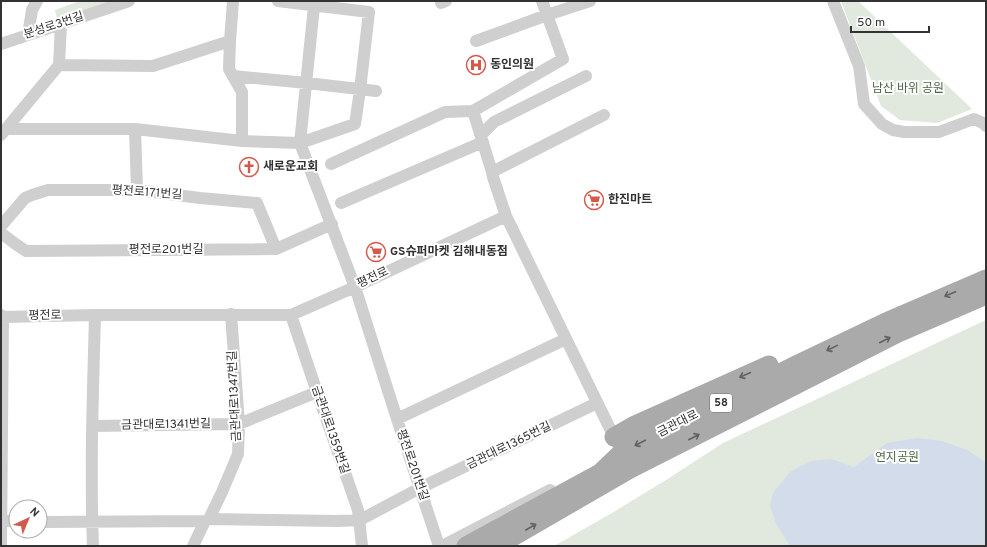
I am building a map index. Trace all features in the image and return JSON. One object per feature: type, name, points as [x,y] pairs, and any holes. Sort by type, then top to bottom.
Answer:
[{"type":"main road","name":"금관대로","points":[[466,546],[600,472],[618,445],[796,365],[886,322],[986,279]]},
{"type":"main road","name":"금관대로","points":[[497,546],[630,469],[898,333],[986,295]]},
{"type":"street","points":[[28,35],[32,10],[37,1]]},
{"type":"street","name":"분성로3번길","points":[[1,44],[129,1]]},
{"type":"street","points":[[233,1],[229,69],[242,92],[242,141]]},
{"type":"street","points":[[4,132],[135,129],[242,141],[300,143],[355,124],[369,12],[278,1]]},
{"type":"street","points":[[331,164],[445,112],[473,112],[563,59],[542,1]]},
{"type":"street","points":[[476,40],[590,1]]},
{"type":"street","points":[[833,1],[859,66],[864,104],[882,124],[893,130],[904,132],[939,132],[974,119],[986,126]]},
{"type":"street","points":[[300,143],[314,6]]},
{"type":"street","points":[[4,132],[59,65],[61,24]]},
{"type":"street","points":[[59,65],[153,66],[230,41]]},
{"type":"street","points":[[233,76],[376,91]]},
{"type":"street","points":[[341,203],[482,138],[494,122],[586,76]]},
{"type":"street","points":[[473,112],[506,216],[630,469]]},
{"type":"street","points":[[492,172],[604,115]]},
{"type":"street","points":[[135,129],[137,190]]},
{"type":"street","name":"평전로201번길","points":[[300,143],[355,286],[397,419],[441,546]]},
{"type":"street","name":"평전로171번길","points":[[1,226],[26,198],[48,190],[137,190],[200,198],[256,202],[276,249]]},
{"type":"street","name":"평전로","points":[[2,316],[291,314],[506,216]]},
{"type":"street","name":"평전로201번길","points":[[1,233],[26,251],[276,249],[332,224]]},
{"type":"street","name":"금관대로1347번길","points":[[193,546],[222,492],[238,454],[239,424],[231,314]]},
{"type":"street","name":"금관대로1359번길","points":[[291,314],[358,510],[362,546]]},
{"type":"street","points":[[93,546],[92,426],[95,315]]},
{"type":"street","points":[[1,546],[2,316]]},
{"type":"street","points":[[397,419],[566,339]]},
{"type":"street","points":[[239,424],[317,392]]},
{"type":"street","name":"금관대로1365번길","points":[[360,520],[420,488],[597,403]]},
{"type":"street","name":"금관대로1341번길","points":[[92,426],[239,424]]},
{"type":"street","points":[[441,546],[618,445]]},
{"type":"street","points":[[48,522],[360,520]]},
{"type":"green space","points":[[80,1],[114,1],[57,19],[55,10]]},
{"type":"green space","name":"남산 바위 공원","points":[[841,1],[858,1],[972,109],[937,123],[900,120],[881,106]]},
{"type":"green space","name":"연지공원","points":[[986,320],[986,546],[554,546],[612,513],[723,443]]},
{"type":"water","points":[[917,438],[942,441],[967,450],[986,462],[986,546],[790,546],[776,523],[770,506],[773,493],[791,471],[812,461],[831,459],[854,467],[887,443]]},
{"type":"place","name":"동인의원","points":[[476,65]]},
{"type":"place","name":"새로운교회","points":[[249,167]]},
{"type":"place","name":"한진마트","points":[[594,200]]},
{"type":"place","name":"GS슈퍼마켓 김해내동점","points":[[376,252]]}]
